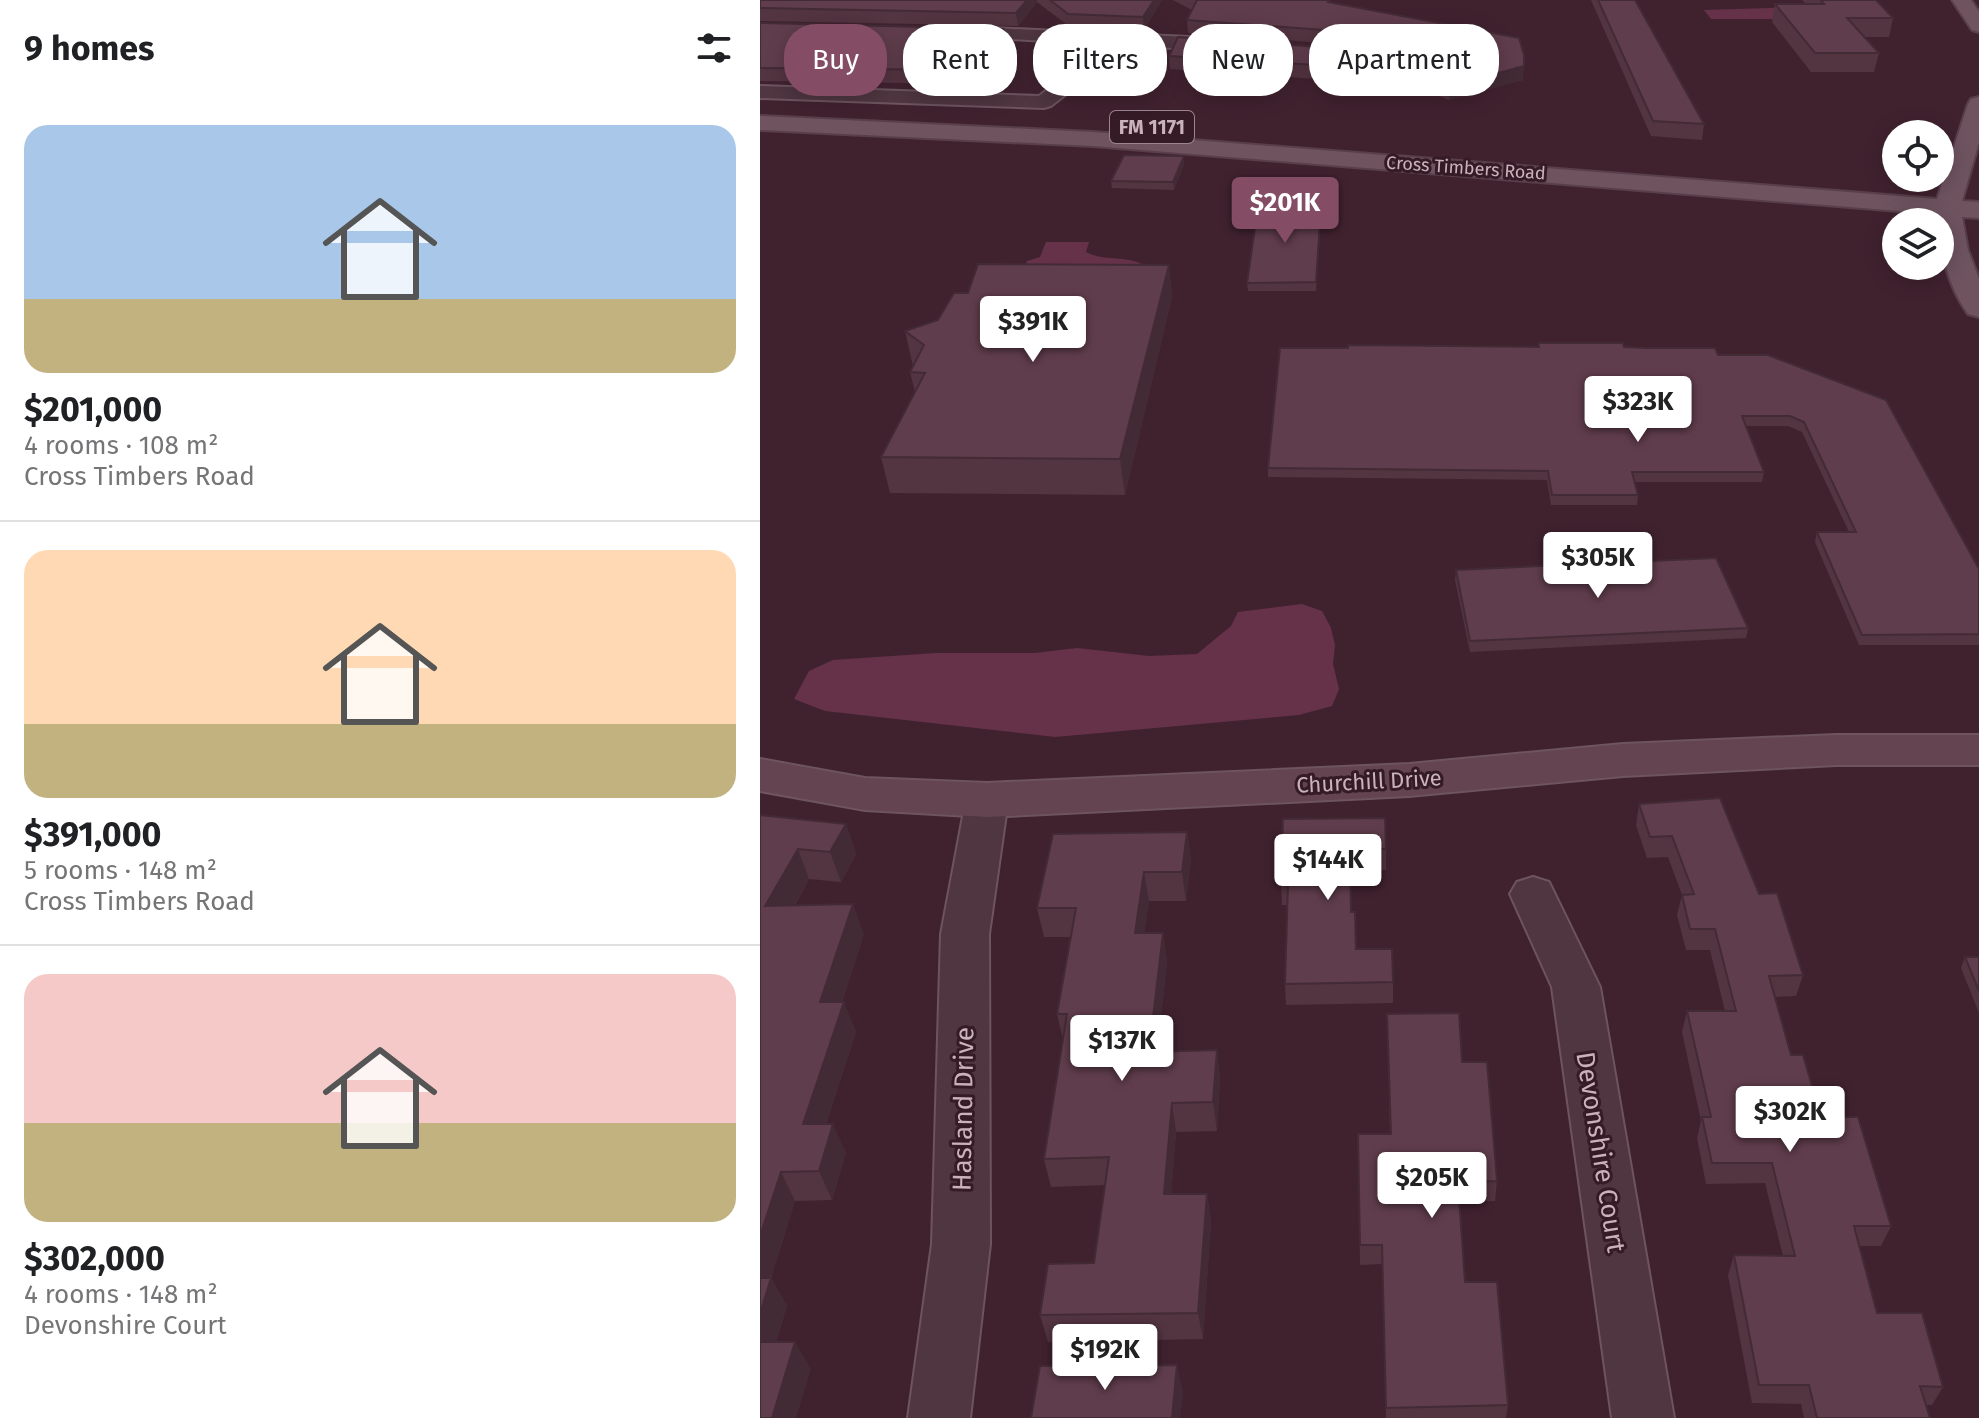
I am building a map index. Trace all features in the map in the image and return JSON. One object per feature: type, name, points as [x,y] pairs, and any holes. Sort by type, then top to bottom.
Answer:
[{"type":"main road","points":[[1961,0],[1978,22]]},
{"type":"main road","points":[[1979,104],[1951,199],[1955,242],[1971,294],[1979,308]]},
{"type":"main road","name":"Cross Timbers Road","points":[[760,108],[1041,119],[1365,153],[1951,199],[1979,210]]},
{"type":"main road","name":"Cross Timbers Road","points":[[760,123],[1365,153]]},
{"type":"main road","name":"Cross Timbers Road","points":[[1951,199],[1979,191]]},
{"type":"street","points":[[760,92],[1044,102],[1052,96]]},
{"type":"street","name":"Churchill Drive","points":[[760,775],[865,794],[987,800],[1409,780],[1623,760],[1836,750],[1979,750]]},
{"type":"street","name":"Hasland Drive","points":[[939,1418],[961,1244],[965,934],[987,800]]},
{"type":"street","name":"Devonshire Court","points":[[1533,894],[1576,987],[1643,1418]]},
{"type":"shaded area","points":[[1805,7],[1805,19],[1711,19],[1704,10]]},
{"type":"shaded area","points":[[1046,242],[1089,242],[1086,252],[1093,255],[1142,264],[1138,282],[1018,283],[1027,261],[1040,257]]},
{"type":"shaded area","points":[[1302,604],[1322,611],[1331,628],[1335,645],[1333,664],[1339,689],[1332,706],[1299,715],[1055,737],[825,711],[794,699],[809,671],[833,660],[936,653],[1034,653],[1077,648],[1149,656],[1197,654],[1231,626],[1238,612]]},
{"type":"building","points":[[760,0],[1027,0],[1016,13],[760,8]]},
{"type":"building","points":[[1050,0],[1154,0],[1143,17],[1068,14]]},
{"type":"building","points":[[1197,0],[1329,0],[1445,24],[1309,24],[1309,29],[1293,28],[1293,24],[1187,20]]},
{"type":"building","points":[[1598,0],[1635,0],[1704,124],[1653,121]]},
{"type":"building","points":[[1821,0],[1876,0],[1893,18],[1847,18],[1879,53],[1815,53],[1775,4],[1824,4]]},
{"type":"building","points":[[760,23],[800,24],[784,24],[784,68],[760,68]]},
{"type":"building","points":[[887,26],[903,27],[903,69],[887,69]]},
{"type":"building","points":[[1499,34],[1519,38],[1524,66],[1499,73]]},
{"type":"building","points":[[1178,37],[1183,37],[1183,57],[1169,56]]},
{"type":"building","points":[[1293,45],[1309,46],[1309,65],[1293,64]]},
{"type":"building","points":[[1124,155],[1184,156],[1173,182],[1111,181]]},
{"type":"building","points":[[1258,207],[1321,207],[1316,282],[1247,283]]},
{"type":"building","points":[[978,264],[1169,265],[1120,459],[881,457],[925,373],[910,372],[924,345],[905,331],[938,320],[954,293],[968,293]]},
{"type":"building","points":[[1538,343],[1623,343],[1624,347],[1715,348],[1718,355],[1768,355],[1886,400],[1979,569],[1979,634],[1862,635],[1817,532],[1856,532],[1804,422],[1790,416],[1742,416],[1764,472],[1632,472],[1638,495],[1552,495],[1548,471],[1268,468],[1280,348],[1348,348],[1348,345],[1539,347]]},
{"type":"building","points":[[1716,558],[1748,628],[1470,641],[1456,570]]},
{"type":"building","points":[[1720,798],[1759,894],[1777,893],[1803,975],[1769,976],[1791,1055],[1803,1055],[1821,1117],[1858,1117],[1891,1226],[1854,1226],[1877,1313],[1922,1313],[1943,1387],[1920,1386],[1930,1418],[1817,1418],[1809,1385],[1759,1385],[1734,1255],[1795,1256],[1772,1163],[1712,1163],[1702,1117],[1711,1117],[1687,1011],[1736,1011],[1715,929],[1690,929],[1682,895],[1694,894],[1672,836],[1650,837],[1639,804]]},
{"type":"building","points":[[760,815],[846,824],[830,852],[798,849],[765,906],[853,904],[820,1002],[844,1002],[803,1124],[833,1124],[819,1171],[781,1172],[760,1236]]},
{"type":"building","points":[[1385,818],[1386,849],[1350,849],[1351,912],[1355,912],[1356,949],[1392,949],[1393,982],[1285,984],[1288,884],[1281,884],[1283,819]]},
{"type":"building","points":[[1187,832],[1182,872],[1144,872],[1135,933],[1163,933],[1149,1052],[1217,1050],[1213,1102],[1172,1103],[1164,1194],[1207,1194],[1198,1313],[1040,1315],[1048,1264],[1094,1263],[1109,1157],[1044,1159],[1067,1014],[1057,1014],[1076,908],[1037,908],[1053,834]]},
{"type":"building","points":[[1965,957],[1979,957],[1979,991]]},
{"type":"building","points":[[1459,1013],[1462,1062],[1487,1062],[1497,1181],[1458,1182],[1465,1282],[1497,1282],[1508,1405],[1386,1408],[1382,1245],[1360,1245],[1358,1134],[1391,1134],[1387,1014]]},
{"type":"building","points":[[760,1278],[771,1278],[760,1314]]},
{"type":"building","points":[[760,1342],[795,1342],[772,1418],[760,1418]]},
{"type":"building","points":[[1177,1365],[1172,1418],[1031,1418],[1040,1366]]}]
